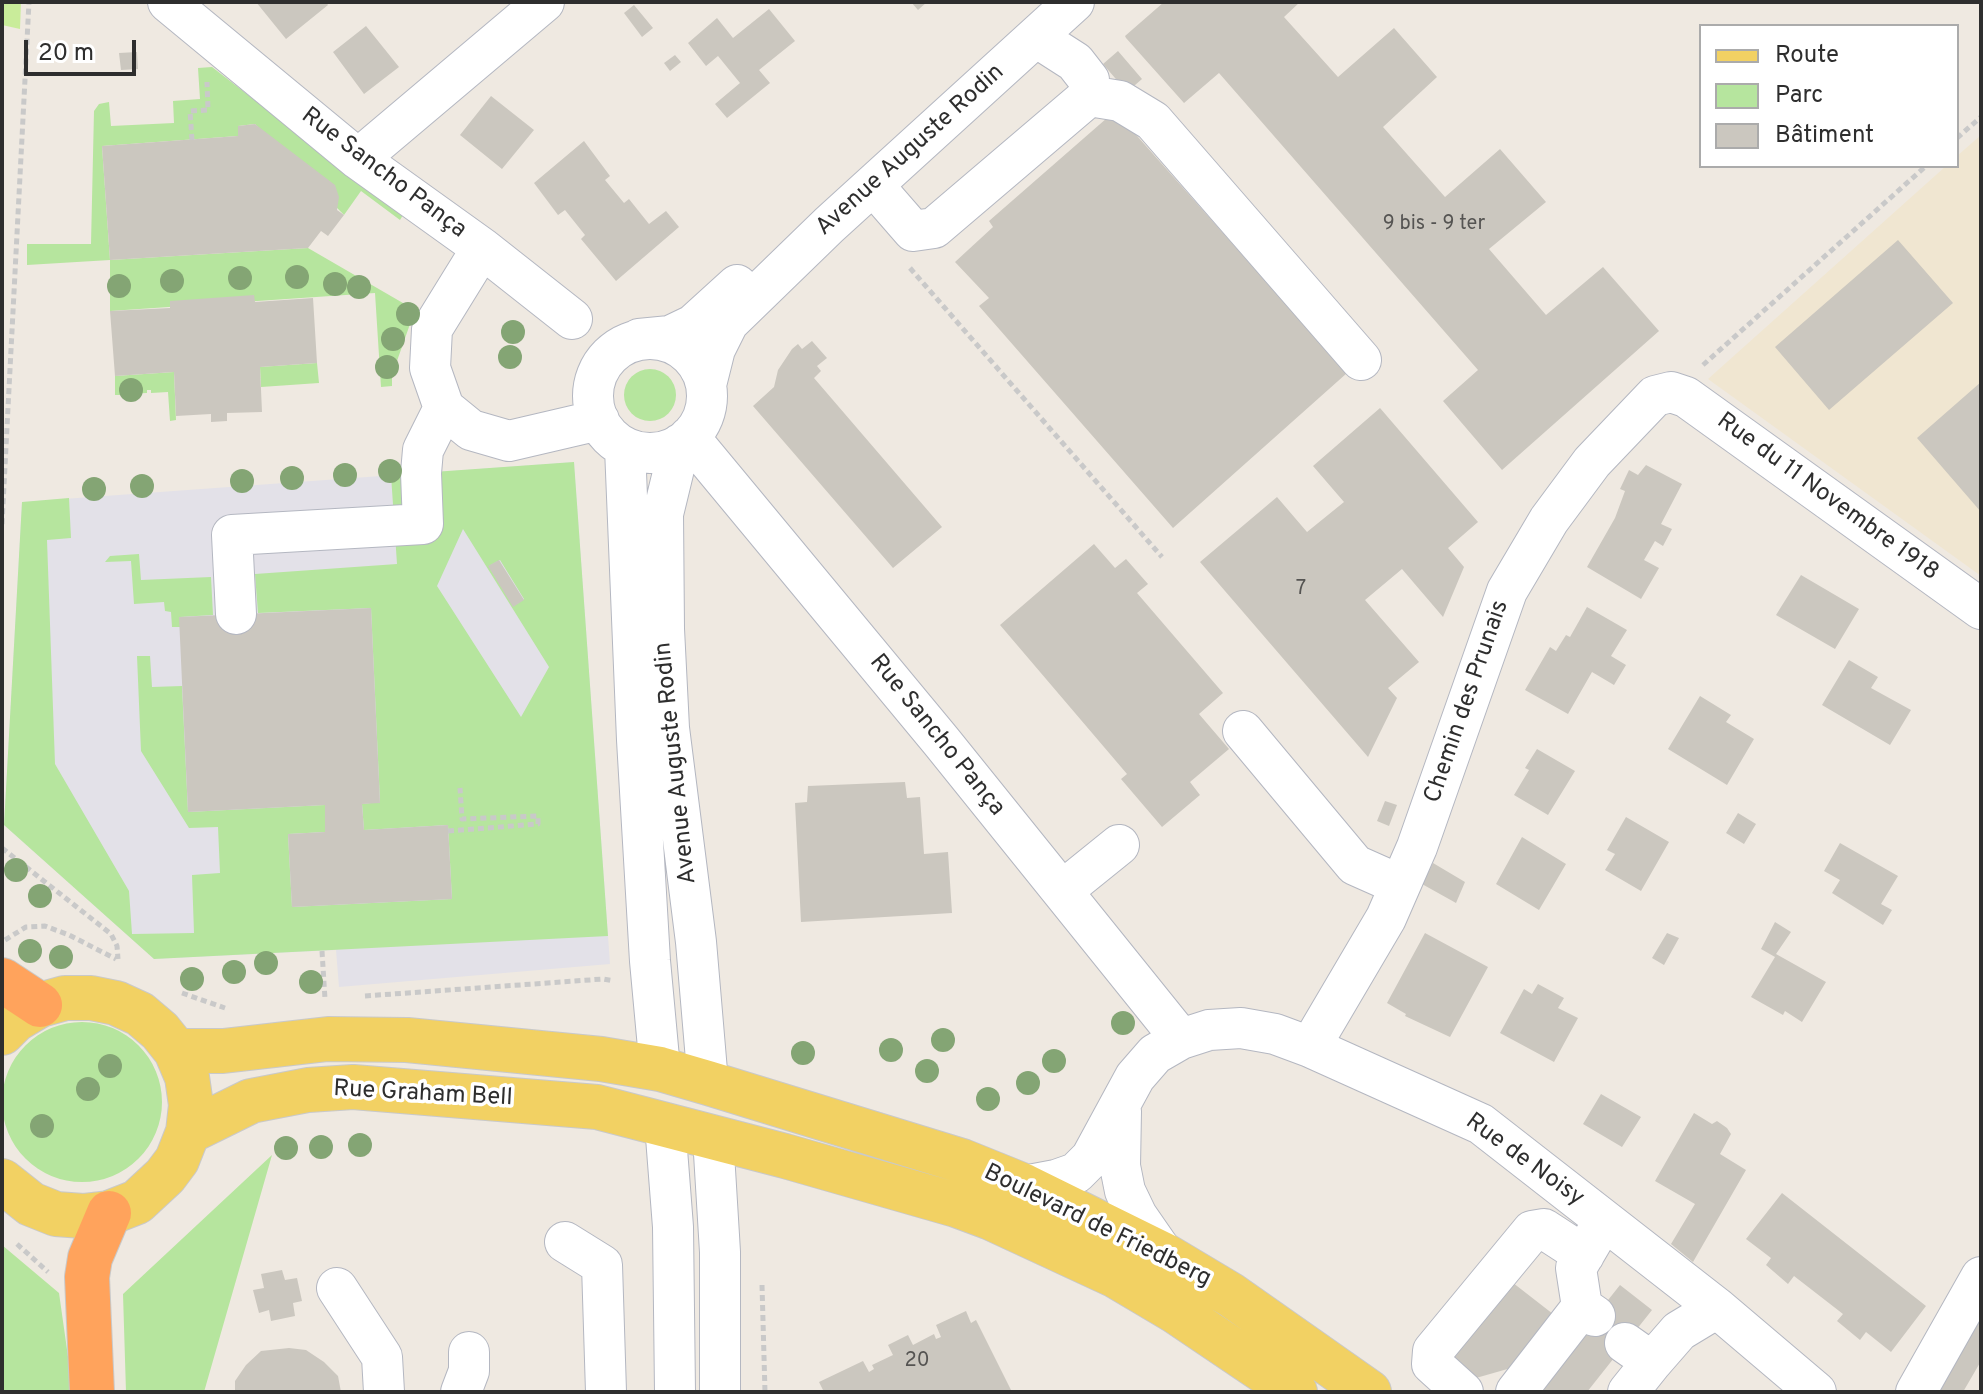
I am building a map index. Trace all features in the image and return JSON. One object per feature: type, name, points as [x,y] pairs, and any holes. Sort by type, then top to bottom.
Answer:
[{"type":"highway","points":[[2,980],[40,1005]]},
{"type":"highway","points":[[92,1392],[87,1277],[90,1258],[109,1213]]},
{"type":"main road","points":[[2,1033],[15,1020],[40,1005],[65,998],[91,998],[116,1003],[140,1014],[160,1031],[176,1051],[187,1077],[191,1105],[188,1132],[177,1160],[159,1184],[137,1202],[109,1213],[83,1216],[56,1214],[31,1204],[2,1181]]},
{"type":"main road","points":[[176,1051],[223,1051],[304,1040],[368,1038],[496,1047],[660,1069],[665,1124]]},
{"type":"main road","name":"Boulevard de Friedberg","points":[[660,1069],[962,1161],[1024,1186],[1164,1255],[1231,1295],[1369,1392]]},
{"type":"main road","points":[[708,1083],[713,1137]]},
{"type":"main road","name":"Rue Graham Bell","points":[[188,1132],[251,1101],[308,1090],[353,1087],[597,1107],[713,1137]]},
{"type":"main road","name":"Boulevard de Friedberg","points":[[713,1137],[942,1201],[991,1218],[1116,1276],[1187,1319],[1295,1392]]},
{"type":"street","name":"Rue Sancho Pança","points":[[168,2],[358,159],[482,248],[432,329],[430,368],[444,408]]},
{"type":"street","points":[[358,159],[544,2]]},
{"type":"street","name":"Avenue Auguste Rodin","points":[[599,420],[594,403],[594,386],[609,356],[623,345],[639,339],[670,336],[693,325],[856,171],[1039,19],[1074,2]]},
{"type":"street","points":[[1039,19],[1089,80],[1089,96]]},
{"type":"street","name":"Avenue Auguste Rodin","points":[[708,1083],[696,942],[669,728],[664,629],[663,514],[684,440],[703,415],[706,385],[715,349],[728,323],[873,185],[1039,19]]},
{"type":"street","points":[[873,185],[913,231],[934,228],[1089,96],[1120,101],[1153,121],[1361,360]]},
{"type":"street","points":[[482,248],[572,319]]},
{"type":"street","points":[[639,339],[657,339],[674,344],[689,354],[700,368],[706,385]]},
{"type":"street","name":"Rue du 11 Novembre 1918","points":[[1671,392],[1686,397],[1981,609]]},
{"type":"street","name":"Chemin des Prunais","points":[[1310,1047],[1386,918],[1417,847],[1507,591],[1549,520],[1592,462],[1655,396],[1671,392]]},
{"type":"street","points":[[236,614],[232,535],[423,524],[423,450],[444,408],[471,430],[509,441],[599,420],[609,435],[625,448],[644,453],[662,451],[684,440]]},
{"type":"street","name":"Rue Sancho Pança","points":[[684,440],[951,752],[1181,1039]]},
{"type":"street","name":"Avenue Auguste Rodin","points":[[625,448],[637,756],[660,1069]]},
{"type":"street","points":[[1243,731],[1355,865],[1400,885]]},
{"type":"street","points":[[1062,891],[1119,845]]},
{"type":"street","name":"Rue de Noisy","points":[[1024,1186],[1076,1173],[1091,1158],[1135,1077],[1155,1054],[1181,1039],[1209,1030],[1241,1028],[1275,1034],[1481,1124],[1717,1308],[1816,1392]]},
{"type":"street","name":"Rue de Noisy","points":[[1121,1105],[1120,1166],[1125,1191],[1137,1216],[1164,1255]]},
{"type":"street","points":[[665,1124],[673,1227],[675,1392]]},
{"type":"street","points":[[713,1137],[720,1252],[720,1392]]},
{"type":"street","points":[[1516,1392],[1588,1312],[1576,1268],[1605,1220]]},
{"type":"street","points":[[1463,1392],[1432,1364],[1433,1351],[1532,1231],[1544,1229],[1584,1255]]},
{"type":"street","points":[[565,1242],[602,1265],[606,1392]]},
{"type":"street","points":[[1916,1392],[1981,1277]]},
{"type":"street","points":[[337,1288],[382,1357],[384,1392]]},
{"type":"street","points":[[1635,1366],[1679,1331],[1717,1308]]},
{"type":"street","points":[[461,1392],[469,1371],[469,1352]]},
{"type":"path","points":[[2,524],[29,2]]},
{"type":"path","points":[[192,140],[190,111],[208,110],[206,68]]},
{"type":"path","points":[[1959,136],[1981,117]]},
{"type":"path","points":[[1728,343],[1924,168]]},
{"type":"path","points":[[904,261],[1162,557]]},
{"type":"path","points":[[448,831],[538,824],[538,816],[462,819],[460,788]]},
{"type":"path","points":[[2,848],[111,934],[117,946],[118,960]]},
{"type":"path","points":[[2,942],[26,927],[45,926],[69,935],[131,968]]},
{"type":"path","points":[[322,951],[325,999]]},
{"type":"path","points":[[353,996],[603,979],[627,984]]},
{"type":"path","points":[[180,992],[229,1009]]},
{"type":"path","points":[[311,1000],[339,998]]},
{"type":"path","points":[[12,1239],[53,1275]]},
{"type":"path","points":[[762,1284],[765,1392]]},
{"type":"shaded area","points":[[1981,135],[1981,576],[1708,379],[1944,168],[1959,168],[1959,154]]},
{"type":"shaded area","points":[[574,462],[610,964],[339,987],[336,950],[154,959],[4,825],[22,502]]},
{"type":"green space","points":[[2,2],[21,2],[20,29],[2,25]]},
{"type":"green space","points":[[212,67],[403,215],[400,220],[361,191],[344,215],[255,124],[238,126],[238,136],[102,146],[110,260],[27,265],[27,244],[91,244],[94,111],[99,104],[109,102],[111,126],[174,123],[173,101],[200,99],[198,68]]},
{"type":"green space","points":[[308,248],[415,310],[392,375],[392,386],[381,387],[375,293],[110,311],[110,260]]},
{"type":"green space","points":[[317,363],[319,383],[261,387],[260,367]]},
{"type":"green space","points":[[650,369],[668,377],[676,395],[668,413],[650,421],[632,413],[624,395],[632,377]]},
{"type":"green space","points":[[174,372],[176,420],[170,421],[168,392],[151,393],[147,390],[147,393],[125,394],[121,391],[121,395],[115,395],[115,376]]},
{"type":"green space","points":[[574,462],[608,936],[154,959],[4,825],[22,502],[69,498],[71,538],[47,540],[55,764],[129,891],[132,934],[194,933],[192,875],[220,873],[218,827],[189,828],[141,751],[137,656],[150,656],[152,687],[182,686],[188,812],[325,805],[325,832],[288,834],[292,907],[452,899],[448,825],[364,830],[362,804],[380,802],[371,608],[258,613],[255,574],[397,564],[391,475]],"holes":[[[463,529],[549,667],[521,717],[437,586]],[[500,560],[524,599],[524,600],[489,566]]]},
{"type":"green space","points":[[139,554],[141,580],[211,577],[213,615],[180,617],[180,627],[172,627],[171,612],[165,611],[164,602],[134,604],[131,561],[105,562],[110,556]]},
{"type":"green space","points":[[82,1022],[113,1028],[139,1045],[156,1071],[162,1102],[156,1133],[139,1159],[113,1176],[82,1182],[51,1176],[25,1159],[8,1133],[2,1102],[8,1071],[25,1045],[51,1028]]},
{"type":"green space","points":[[272,1155],[204,1392],[126,1392],[123,1294]]},
{"type":"green space","points":[[2,1245],[59,1293],[73,1392],[2,1392]]},
{"type":"building","points":[[256,2],[326,2],[328,5],[286,39]]},
{"type":"building","points":[[911,2],[927,2],[918,10]]},
{"type":"building","points":[[1164,2],[1300,2],[1284,17],[1338,77],[1394,28],[1437,77],[1383,127],[1445,197],[1500,149],[1546,202],[1489,249],[1546,315],[1603,267],[1659,331],[1502,470],[1443,401],[1478,370],[1219,73],[1184,103],[1126,38]]},
{"type":"building","points":[[634,5],[653,28],[642,37],[624,13]]},
{"type":"building","points":[[769,9],[795,41],[759,70],[770,83],[727,118],[715,104],[740,83],[718,56],[706,66],[688,43],[717,18],[733,38]]},
{"type":"building","points":[[366,26],[399,67],[364,94],[333,52]]},
{"type":"building","points":[[1118,51],[1142,79],[1127,92],[1103,64]]},
{"type":"building","points":[[137,52],[138,69],[121,70],[119,53]]},
{"type":"building","points":[[675,55],[681,62],[670,71],[664,63]]},
{"type":"building","points":[[491,96],[534,130],[502,169],[460,135]]},
{"type":"building","points":[[1115,111],[1347,373],[1173,528],[979,306],[989,298],[955,262],[993,227],[989,221]]},
{"type":"building","points":[[255,124],[335,185],[339,197],[337,210],[344,215],[328,236],[321,231],[308,248],[110,260],[102,146],[238,136],[238,126]]},
{"type":"building","points":[[584,141],[610,176],[605,180],[624,203],[629,199],[649,224],[666,211],[679,227],[616,281],[581,239],[585,235],[565,210],[558,215],[534,183]]},
{"type":"building","points":[[1898,240],[1953,303],[1829,410],[1775,347]]},
{"type":"building","points":[[254,295],[255,302],[313,298],[317,363],[260,367],[262,412],[227,413],[227,421],[211,422],[211,414],[176,416],[174,372],[115,376],[110,311],[170,308],[170,301]]},
{"type":"building","points":[[812,341],[827,358],[817,366],[821,371],[814,378],[942,527],[893,568],[753,406],[774,387],[778,370],[792,349],[798,344],[802,349]]},
{"type":"building","points":[[1981,382],[1981,512],[1917,438]]},
{"type":"building","points":[[1380,408],[1478,522],[1448,548],[1464,567],[1443,617],[1402,569],[1365,600],[1419,662],[1388,688],[1397,698],[1368,757],[1200,562],[1277,497],[1307,532],[1344,502],[1313,466]]},
{"type":"building","points":[[1646,465],[1682,484],[1661,524],[1672,529],[1663,546],[1655,541],[1644,560],[1659,568],[1641,599],[1587,567],[1615,518],[1625,491],[1620,489],[1629,470],[1638,475]]},
{"type":"building","points":[[1094,544],[1115,568],[1126,559],[1148,584],[1137,593],[1223,693],[1199,714],[1229,749],[1190,782],[1200,795],[1162,827],[1121,779],[1127,774],[1000,625]]},
{"type":"building","points":[[499,560],[524,600],[513,607],[488,566]]},
{"type":"building","points":[[1801,575],[1859,609],[1835,649],[1776,615]]},
{"type":"building","points":[[1587,607],[1627,630],[1611,656],[1626,665],[1614,685],[1592,672],[1568,714],[1525,690],[1550,647],[1556,651],[1566,635],[1570,637]]},
{"type":"building","points":[[371,608],[380,803],[362,804],[364,830],[448,825],[452,899],[292,907],[288,834],[325,832],[325,805],[188,812],[179,617]]},
{"type":"building","points":[[1849,660],[1878,677],[1871,688],[1911,710],[1890,745],[1822,705]]},
{"type":"building","points":[[1700,696],[1731,715],[1726,722],[1754,739],[1727,785],[1668,749]]},
{"type":"building","points":[[1537,749],[1575,771],[1548,815],[1514,795]]},
{"type":"building","points":[[905,782],[907,798],[920,797],[924,854],[948,852],[952,913],[801,922],[795,803],[807,802],[808,786]]},
{"type":"building","points":[[1385,801],[1397,805],[1389,826],[1377,821]]},
{"type":"building","points":[[1738,813],[1756,824],[1744,844],[1726,833]]},
{"type":"building","points":[[1626,817],[1669,842],[1641,891],[1605,870],[1615,854],[1607,850]]},
{"type":"building","points":[[1522,837],[1566,864],[1539,910],[1496,884]]},
{"type":"building","points":[[1840,843],[1898,876],[1881,904],[1892,910],[1883,925],[1832,893],[1840,880],[1824,871]]},
{"type":"building","points":[[1433,863],[1465,882],[1456,903],[1422,884]]},
{"type":"building","points":[[1775,922],[1791,932],[1776,954],[1826,982],[1802,1022],[1751,997],[1775,957],[1761,949]]},
{"type":"building","points":[[1425,933],[1488,967],[1450,1037],[1405,1016],[1387,1003]]},
{"type":"building","points":[[1667,933],[1679,938],[1664,965],[1652,958]]},
{"type":"building","points":[[1538,984],[1564,998],[1558,1008],[1578,1018],[1554,1062],[1500,1033],[1524,989],[1532,994]]},
{"type":"building","points":[[1601,1094],[1641,1117],[1622,1147],[1583,1124]]},
{"type":"building","points":[[1694,1113],[1712,1124],[1717,1121],[1727,1128],[1731,1134],[1720,1154],[1746,1170],[1693,1262],[1671,1244],[1695,1204],[1655,1181]]},
{"type":"building","points":[[1782,1193],[1926,1306],[1891,1352],[1866,1332],[1860,1340],[1837,1321],[1843,1314],[1794,1276],[1788,1284],[1766,1265],[1771,1258],[1746,1239]]},
{"type":"building","points":[[282,1270],[285,1280],[297,1278],[302,1301],[293,1303],[295,1316],[271,1321],[269,1310],[259,1313],[253,1290],[264,1288],[261,1274]]},
{"type":"building","points":[[1508,1279],[1553,1314],[1511,1368],[1469,1380],[1444,1361]]},
{"type":"building","points":[[1620,1285],[1652,1310],[1587,1392],[1535,1392]]},
{"type":"building","points":[[1981,1303],[1981,1361],[1963,1392],[1937,1392]]},
{"type":"building","points":[[966,1311],[971,1323],[976,1320],[1012,1392],[824,1392],[819,1382],[863,1361],[869,1372],[874,1369],[872,1365],[893,1355],[888,1345],[908,1335],[913,1345],[934,1334],[936,1339],[941,1337],[936,1325]]},
{"type":"building","points":[[306,1350],[324,1362],[338,1376],[341,1392],[235,1392],[235,1381],[261,1351]]}]
